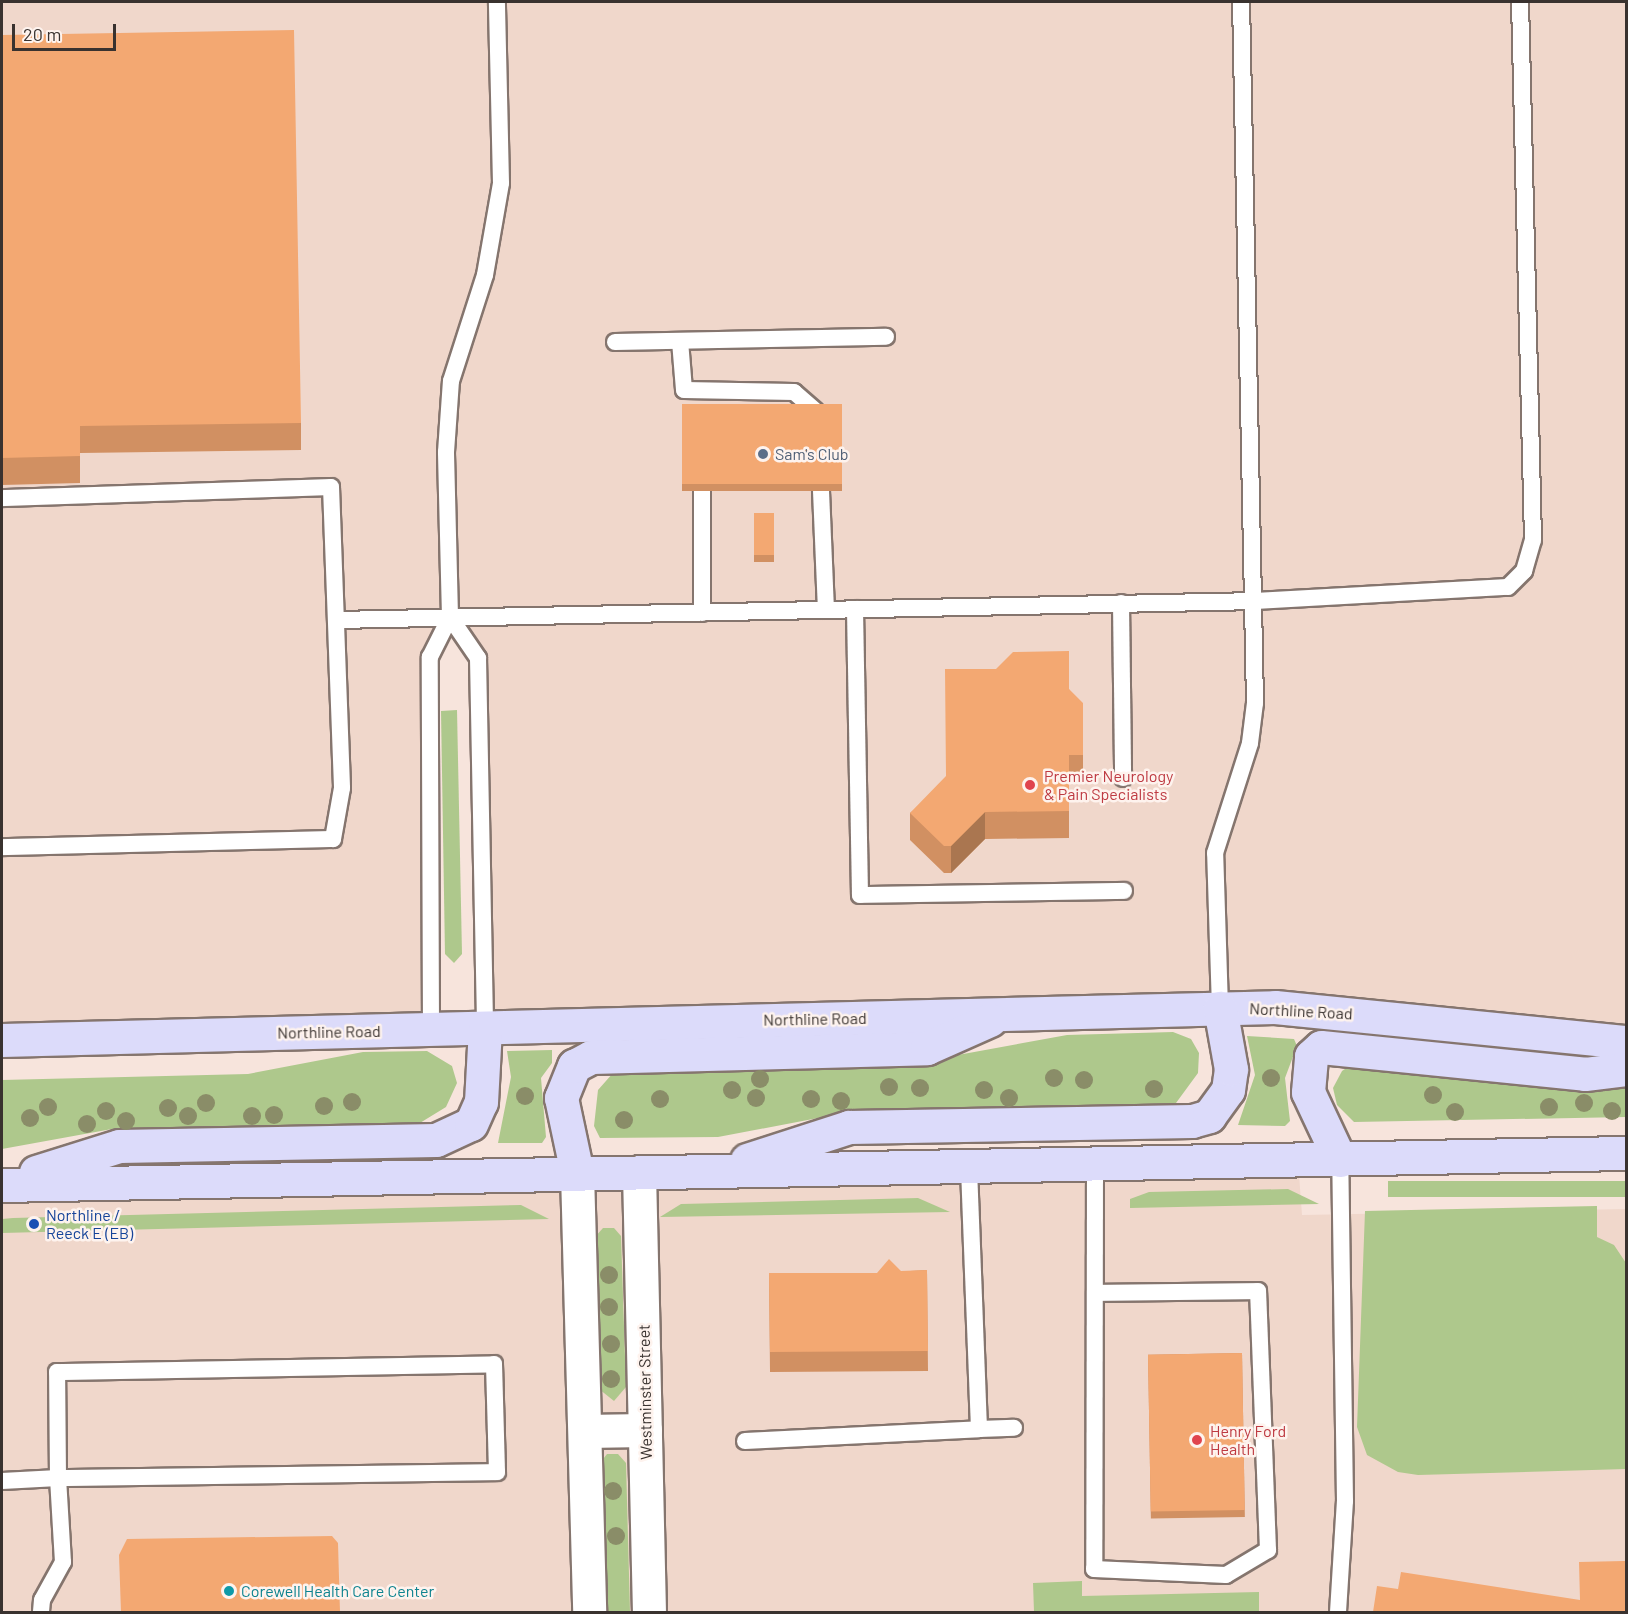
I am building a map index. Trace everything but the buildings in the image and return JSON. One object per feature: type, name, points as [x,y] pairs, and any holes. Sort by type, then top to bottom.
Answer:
[{"type":"main road","name":"Northline Road","points":[[2,1040],[1220,1008],[1335,1012],[1626,1042]]},
{"type":"main road","points":[[710,1172],[849,1127],[1192,1121],[1209,1116],[1228,1090],[1231,1069],[1220,1008]]},
{"type":"main road","points":[[577,1173],[561,1098],[574,1066],[591,1057],[927,1048],[1003,1014]]},
{"type":"main road","points":[[2,1184],[119,1146],[436,1140],[471,1124],[481,1102],[485,1028]]},
{"type":"main road","points":[[1340,1160],[1308,1092],[1311,1056],[1321,1047],[1585,1074],[1626,1069]]},
{"type":"main road","points":[[2,1184],[639,1172],[1095,1167],[1626,1153]]},
{"type":"street","name":"Westminster Street","points":[[639,1172],[649,1612]]},
{"type":"street","points":[[577,1173],[589,1612]]},
{"type":"street","points":[[585,1431],[645,1430]]},
{"type":"lane","points":[[431,1029],[430,657],[450,617],[446,452],[451,381],[485,275],[501,183],[497,2]]},
{"type":"lane","points":[[1220,1008],[1215,853],[1250,742],[1255,600],[1242,2]]},
{"type":"lane","points":[[336,620],[1255,600],[1487,592],[1508,587],[1524,571],[1533,540],[1520,2]]},
{"type":"lane","points":[[615,342],[886,337]]},
{"type":"lane","points":[[680,341],[684,390],[794,392],[816,411]]},
{"type":"lane","points":[[699,390],[701,411]]},
{"type":"lane","points":[[2,498],[331,487],[342,788],[333,839],[2,847]]},
{"type":"lane","points":[[702,491],[702,613]]},
{"type":"lane","points":[[821,491],[826,610]]},
{"type":"lane","points":[[1121,603],[1123,778]]},
{"type":"lane","points":[[855,609],[861,895],[1124,891]]},
{"type":"lane","points":[[450,617],[478,658],[485,1028]]},
{"type":"lane","points":[[1338,1612],[1345,1501],[1340,1160]]},
{"type":"lane","points":[[969,1167],[979,1429]]},
{"type":"lane","points":[[1095,1167],[1094,1569],[1226,1575],[1268,1550],[1258,1291],[1096,1293]]},
{"type":"lane","points":[[2,1481],[58,1478],[497,1472],[494,1364],[57,1372],[58,1478],[63,1562],[42,1600],[41,1612]]},
{"type":"lane","points":[[745,1441],[1014,1428]]},
{"type":"shaded area","points":[[2,2],[1626,2],[1626,1042],[1347,1013],[485,1028],[478,658],[450,618],[430,657],[431,1029],[2,1040]]},
{"type":"shaded area","points":[[1298,1161],[1302,1215],[1626,1209],[1626,1612],[2,1612],[2,1185]]},
{"type":"green space","points":[[457,710],[462,954],[454,963],[445,954],[441,711]]},
{"type":"green space","points":[[1173,1032],[1191,1039],[1199,1053],[1198,1073],[1176,1103],[1161,1108],[839,1114],[718,1137],[600,1138],[594,1126],[598,1090],[613,1073],[636,1065],[925,1061],[1067,1035]]},
{"type":"green space","points":[[1247,1036],[1294,1039],[1297,1046],[1285,1078],[1290,1121],[1285,1126],[1238,1125],[1255,1075]]},
{"type":"green space","points":[[552,1050],[552,1063],[541,1078],[546,1137],[542,1143],[498,1143],[511,1077],[507,1051]]},
{"type":"green space","points":[[427,1051],[452,1066],[457,1083],[446,1107],[415,1126],[112,1129],[2,1149],[2,1080],[248,1074],[363,1052]]},
{"type":"green space","points":[[1358,1060],[1626,1079],[1626,1117],[1354,1122],[1337,1105],[1333,1088],[1342,1071]]},
{"type":"green space","points":[[1388,1181],[1626,1181],[1626,1197],[1388,1197]]},
{"type":"green space","points":[[1288,1189],[1319,1204],[1130,1208],[1130,1199],[1149,1192]]},
{"type":"green space","points":[[918,1198],[950,1212],[660,1217],[681,1204]]},
{"type":"green space","points":[[521,1205],[549,1219],[2,1233],[2,1219],[13,1218]]},
{"type":"green space","points":[[1597,1206],[1597,1237],[1614,1245],[1626,1263],[1626,1469],[1418,1475],[1398,1472],[1367,1455],[1357,1427],[1365,1211]]},
{"type":"green space","points":[[603,1228],[614,1228],[621,1236],[626,1387],[614,1401],[599,1389],[595,1237]]},
{"type":"green space","points":[[607,1454],[618,1454],[626,1463],[630,1612],[605,1612],[600,1463]]},
{"type":"green space","points":[[1082,1581],[1082,1596],[1259,1592],[1259,1612],[1034,1612],[1033,1583]]},
{"type":"place","name":"Sam's Club","points":[[763,454]]},
{"type":"place","name":"Premier Neurology & Pain Specialists","points":[[1030,785]]},
{"type":"place","name":"Northline / Reeck E (EB)","points":[[34,1224]]},
{"type":"place","name":"Henry Ford Health","points":[[1197,1440]]},
{"type":"place","name":"Corewell Health Care Center","points":[[229,1591]]}]
